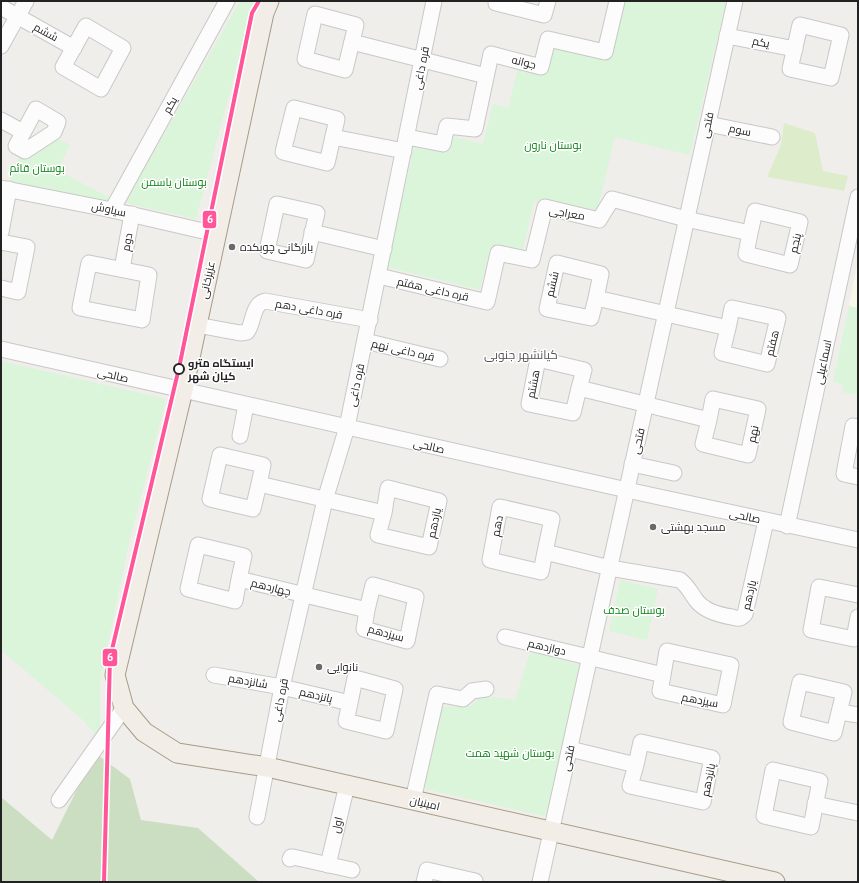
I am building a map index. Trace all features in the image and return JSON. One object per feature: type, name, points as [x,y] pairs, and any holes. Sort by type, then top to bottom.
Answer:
[{"type":"main road","name":"عزیزخانی","points":[[114,675],[183,390],[264,12],[269,1]]},
{"type":"main road","name":"امینیان","points":[[114,675],[124,708],[144,732],[176,753],[267,766],[552,832],[728,877],[775,882]]},
{"type":"street","points":[[1,46],[26,1]]},
{"type":"street","name":"یکم","points":[[112,210],[227,1]]},
{"type":"street","name":"قره داغی","points":[[257,817],[282,687],[325,500],[347,427],[434,1]]},
{"type":"street","points":[[496,1],[496,3],[544,15],[548,1]]},
{"type":"street","name":"جوانه","points":[[406,144],[443,144],[447,126],[475,129],[491,54],[541,67],[548,39],[606,52],[617,1]]},
{"type":"street","name":"فتحی","points":[[540,882],[735,1]]},
{"type":"street","points":[[1,7],[18,16]]},
{"type":"street","name":"ششم","points":[[18,16],[74,48]]},
{"type":"street","name":"یکم","points":[[727,36],[795,49]]},
{"type":"street","points":[[352,42],[486,76]]},
{"type":"street","points":[[1,120],[24,132]]},
{"type":"street","name":"سوم","points":[[708,124],[772,138]]},
{"type":"street","points":[[333,137],[406,144]]},
{"type":"street","points":[[1,232],[5,188]]},
{"type":"street","name":"سیاوش","points":[[5,188],[132,214],[216,234]]},
{"type":"street","name":"اسماعیلی","points":[[787,526],[856,217],[858,197]]},
{"type":"street","name":"معراجی","points":[[487,302],[498,253],[532,260],[545,207],[599,220],[612,199],[686,219]]},
{"type":"street","name":"دوم","points":[[122,269],[132,214]]},
{"type":"street","points":[[686,219],[750,233]]},
{"type":"street","points":[[312,232],[384,249]]},
{"type":"street","points":[[1,242],[27,247],[18,292],[1,288]]},
{"type":"street","points":[[89,263],[122,269],[149,275],[142,320],[80,308],[89,263]]},
{"type":"street","name":"قره داغی هفتم","points":[[379,276],[487,302]]},
{"type":"street","points":[[596,298],[728,328]]},
{"type":"street","name":"قره داغی دهم","points":[[197,325],[240,333],[247,332],[250,328],[257,306],[260,302],[265,301],[370,320]]},
{"type":"street","name":"قره داغی نهم","points":[[365,341],[440,359]]},
{"type":"street","name":"صالحی","points":[[1,349],[787,526],[858,540]]},
{"type":"street","points":[[579,388],[710,420]]},
{"type":"street","points":[[240,436],[246,405]]},
{"type":"street","points":[[858,427],[853,426],[844,474],[858,477]]},
{"type":"street","points":[[632,464],[674,473]]},
{"type":"street","points":[[259,484],[384,513]]},
{"type":"street","name":"یازدهم","points":[[388,488],[438,501],[429,547],[378,535],[384,513],[388,488]]},
{"type":"street","name":"دهم","points":[[500,507],[552,519],[545,552],[541,572],[490,560],[500,507]]},
{"type":"street","name":"یازدهم","points":[[610,568],[680,580],[685,583],[697,602],[704,607],[722,616],[738,619],[742,618],[745,614],[766,521]]},
{"type":"street","points":[[545,552],[610,568]]},
{"type":"street","name":"چهاردهم","points":[[239,579],[304,595]]},
{"type":"street","points":[[858,595],[819,587],[811,630],[854,639],[858,617]]},
{"type":"street","name":"سیزدهم","points":[[304,595],[367,610]]},
{"type":"street","name":"دوازدهم","points":[[505,637],[590,657]]},
{"type":"street","name":"سیزدهم","points":[[668,651],[731,665],[723,705],[660,691],[662,675],[668,651]]},
{"type":"street","points":[[590,657],[662,675]]},
{"type":"street","name":"شانزدهم","points":[[214,676],[282,687]]},
{"type":"street","name":"پانزدهم","points":[[282,687],[350,703]]},
{"type":"street","points":[[413,800],[437,694],[463,699],[472,691],[486,689]]},
{"type":"street","points":[[59,800],[124,708]]},
{"type":"street","points":[[840,712],[858,716]]},
{"type":"street","name":"پانزدهم","points":[[641,742],[712,758],[703,802],[630,786],[636,765],[641,742]]},
{"type":"street","points":[[570,749],[636,765]]},
{"type":"street","points":[[773,770],[820,781],[815,804],[810,827],[764,816],[773,770]]},
{"type":"street","name":"اول","points":[[328,865],[346,785]]},
{"type":"street","points":[[815,804],[858,813]]},
{"type":"street","points":[[290,859],[291,857],[294,857],[352,870]]},
{"type":"street","points":[[424,882],[427,870],[475,881],[474,882]]},
{"type":"shaded area","points":[[858,259],[858,308],[849,306]]},
{"type":"green space","name":"بوستان یاسمن","points":[[240,1],[254,1],[196,219],[125,203]]},
{"type":"green space","name":"بوستان نارون","points":[[621,1],[726,1],[690,155],[615,137],[596,216],[534,201],[522,254],[490,247],[480,290],[387,267],[415,142],[450,151],[453,137],[483,144],[493,104],[508,108],[518,68],[543,74],[549,46],[607,60]]},
{"type":"green space","points":[[784,123],[815,133],[823,171],[848,176],[844,191],[767,177],[781,145]]},
{"type":"green space","name":"بوستان قائم","points":[[53,136],[70,145],[57,170],[114,200],[111,206],[9,182],[20,156]]},
{"type":"green space","points":[[849,306],[858,308],[858,395],[842,392],[844,385],[833,382]]},
{"type":"green space","points":[[1,361],[166,399],[129,543],[100,682],[100,739],[83,720],[1,650]]},
{"type":"green space","name":"بوستان صدف","points":[[620,580],[658,589],[647,640],[609,631]]},
{"type":"green space","name":"بوستان شهید همت","points":[[535,652],[583,666],[557,787],[544,816],[420,788],[437,707],[471,706],[481,695],[515,700],[529,655]]},
{"type":"green space","points":[[95,753],[130,779],[141,820],[198,828],[259,882],[1,882],[1,797],[52,840]]},
{"type":"transit line","name":"6","points":[[104,882],[110,658],[179,368],[252,13],[259,1]]},
{"type":"place","name":"بازرگانی چوبکده","points":[[232,247]]},
{"type":"place","name":"ایستگاه مترو کیان شهر","points":[[179,369]]},
{"type":"place","name":"مسجد بهشتی","points":[[653,527]]},
{"type":"place","name":"نانوایی","points":[[319,667]]},
{"type":"district","name":"کیانشهر جنوبی","points":[[521,354]]}]
